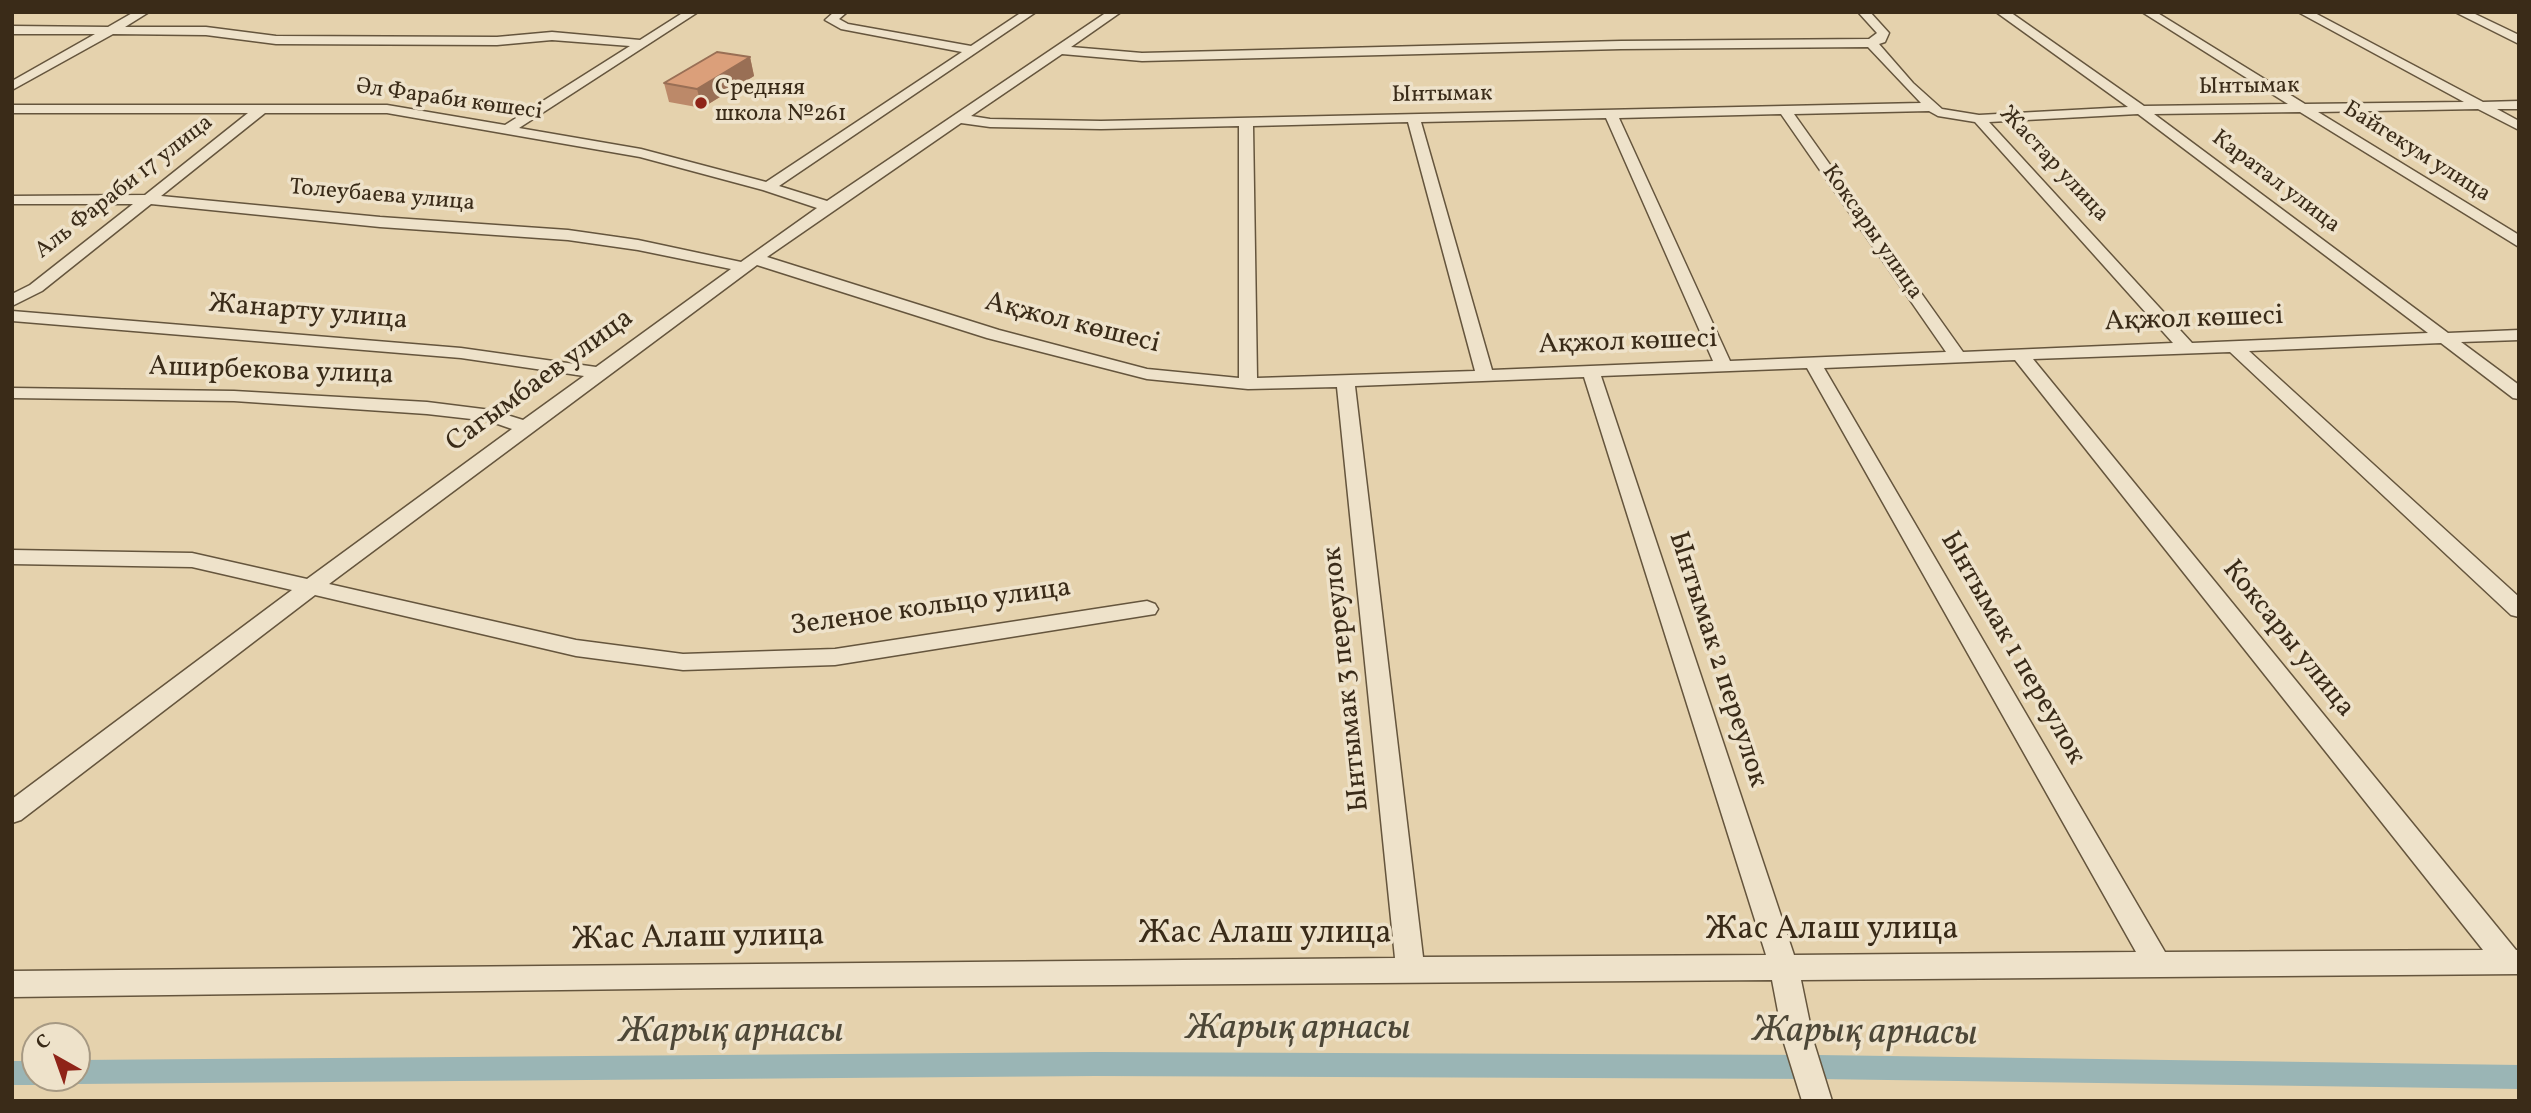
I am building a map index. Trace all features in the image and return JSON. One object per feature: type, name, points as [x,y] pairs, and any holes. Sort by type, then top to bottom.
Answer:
[{"type":"street","points":[[12,86],[143,12]]},
{"type":"street","points":[[508,129],[692,12]]},
{"type":"street","points":[[841,12],[831,20],[845,27],[972,50]]},
{"type":"street","points":[[768,187],[1030,12]]},
{"type":"street","name":"Сагымбаев улица","points":[[12,813],[310,586],[750,263],[956,118],[1115,12]]},
{"type":"street","points":[[1060,50],[1142,57],[1621,45],[1871,43],[1881,39],[1884,33],[1864,12]]},
{"type":"street","name":"Каратал улица","points":[[2002,12],[2141,110],[2519,394]]},
{"type":"street","name":"Байгекум улица","points":[[2148,12],[2519,242]]},
{"type":"street","points":[[2304,12],[2519,126]]},
{"type":"street","points":[[2461,12],[2519,40]]},
{"type":"street","points":[[12,30],[206,31],[276,40],[496,41],[552,36],[643,44]]},
{"type":"street","name":"Жастар улица","points":[[1871,43],[1930,107],[1950,116],[1979,119],[2187,348]]},
{"type":"street","name":"Ынтымак","points":[[1979,119],[2141,110],[2519,105]]},
{"type":"street","name":"Аль Фараби 17 улица","points":[[12,301],[36,288],[264,107]]},
{"type":"street","name":"Ынтымак","points":[[956,118],[1025,125],[1930,107]]},
{"type":"street","name":"Әл Фараби көшесі","points":[[12,109],[387,109],[652,155],[829,207]]},
{"type":"street","name":"Коксары улица","points":[[1784,109],[1958,357]]},
{"type":"street","points":[[1610,113],[1724,366]]},
{"type":"street","points":[[1413,118],[1485,376]]},
{"type":"street","points":[[1246,122],[1248,384]]},
{"type":"street","name":"Толеубаева улица","points":[[12,200],[149,199],[380,222],[568,235],[750,263]]},
{"type":"street","name":"Ақжол көшесі","points":[[750,263],[993,334],[1147,374],[1248,384],[2519,335]]},
{"type":"street","name":"Жанарту улица","points":[[12,316],[461,353],[599,373]]},
{"type":"street","points":[[2234,346],[2519,610]]},
{"type":"street","name":"Коксары улица","points":[[2020,355],[2514,962]]},
{"type":"street","name":"Ынтымак 1 переулок","points":[[1813,363],[2157,964]]},
{"type":"street","name":"Ынтымак 2 переулок","points":[[1591,372],[1784,967],[1799,1043],[1816,1095]]},
{"type":"street","name":"Ынтымак 3 переулок","points":[[1345,381],[1410,970]]},
{"type":"street","name":"Аширбекова улица","points":[[12,393],[234,397],[427,408],[491,416],[526,427]]},
{"type":"street","name":"Зеленое кольцо улица","points":[[12,557],[192,560],[576,648],[683,662],[835,657],[1147,609]]},
{"type":"street","name":"Жас Алаш улица","points":[[12,984],[732,974],[2514,962]]},
{"type":"building","points":[[717,52],[750,57],[697,89],[664,83]]},
{"type":"waterway","name":"Жарық арнасы","points":[[91,1072],[1096,1064],[1818,1067],[2519,1077]]},
{"type":"waterway","name":"Жарық арнасы","points":[[12,1073],[21,1073]]},
{"type":"place","name":"Средняя школа №261","points":[[701,103]]}]
